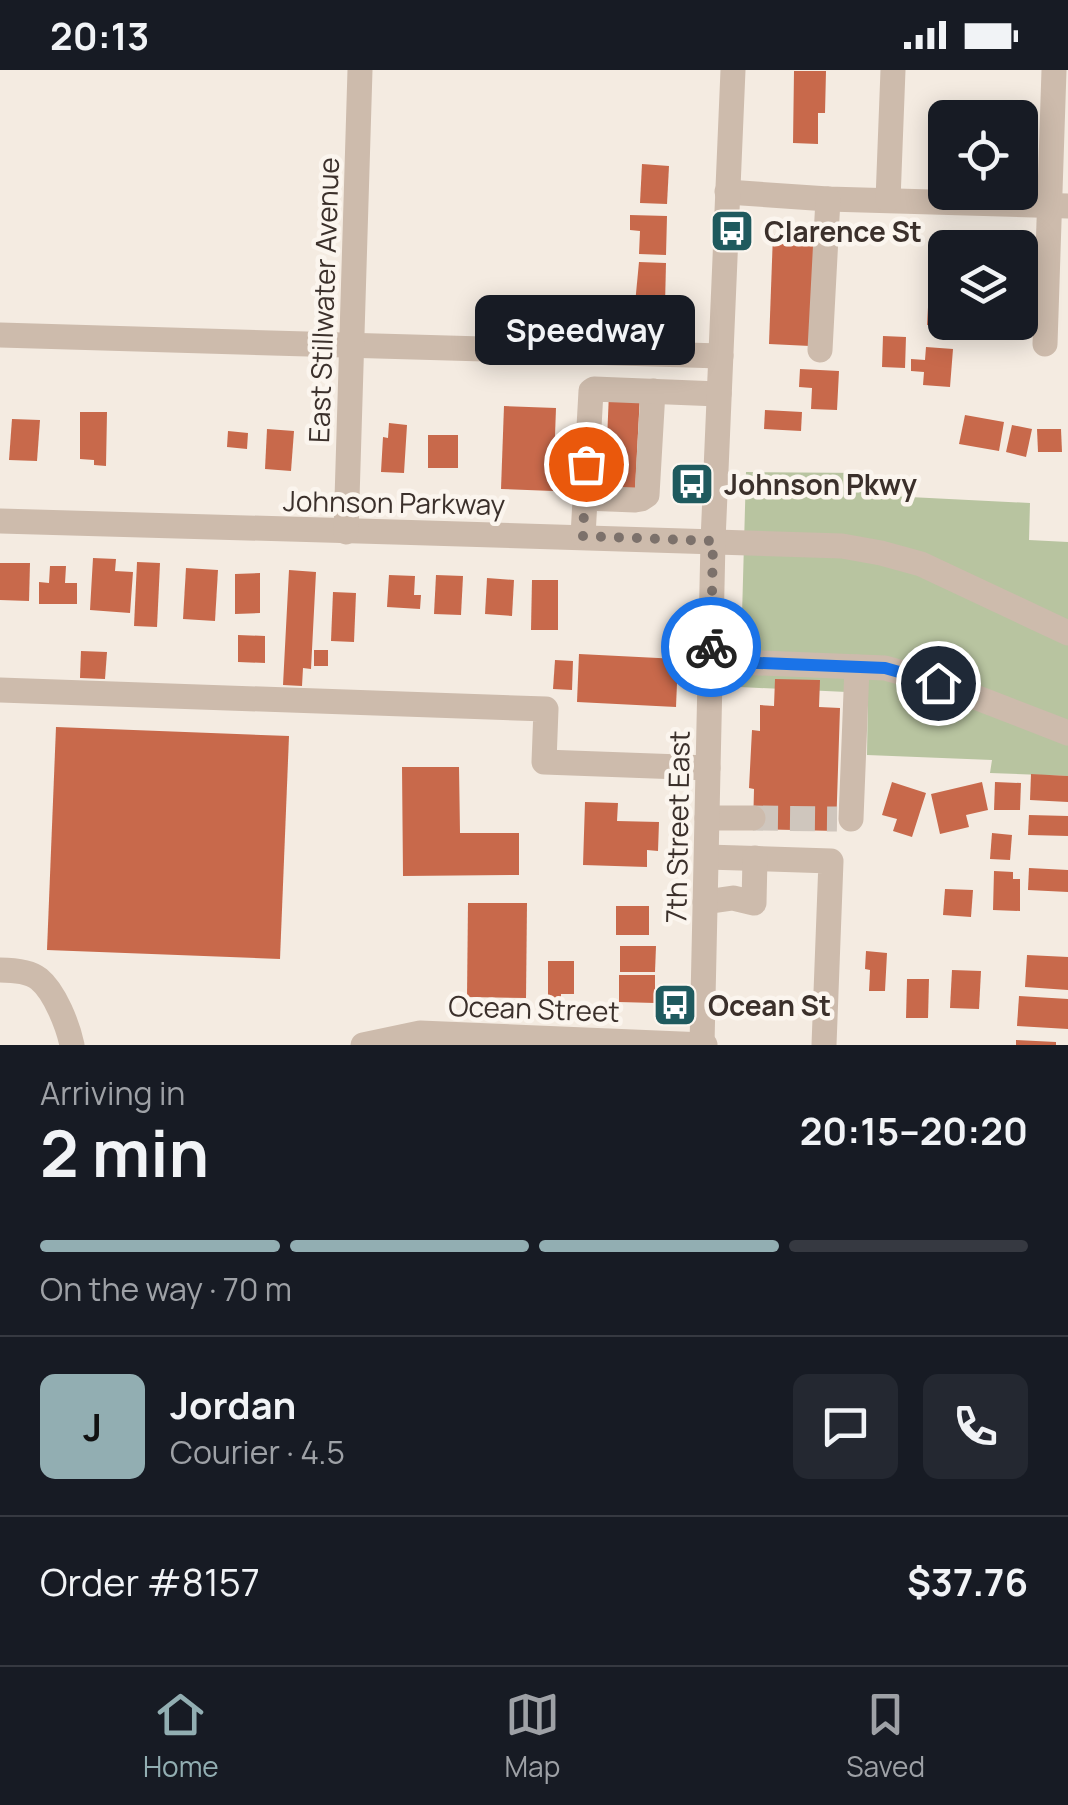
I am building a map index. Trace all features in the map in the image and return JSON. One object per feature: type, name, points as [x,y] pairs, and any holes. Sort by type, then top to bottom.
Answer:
[{"type":"street","name":"East Stillwater Avenue","points":[[346,532],[360,70]]},
{"type":"street","name":"7th Street East","points":[[703,1045],[713,541],[733,70]]},
{"type":"street","points":[[888,200],[894,70]]},
{"type":"street","points":[[1046,344],[1059,206],[1054,70]]},
{"type":"street","points":[[727,192],[1059,206]]},
{"type":"street","points":[[820,350],[828,198]]},
{"type":"street","points":[[0,335],[720,356]]},
{"type":"street","points":[[583,536],[591,391],[594,388],[719,394]]},
{"type":"street","points":[[584,498],[634,500],[648,495],[653,391]]},
{"type":"street","name":"Johnson Parkway","points":[[0,520],[842,546],[920,564],[1068,633]]},
{"type":"street","points":[[711,661],[885,668],[938,683],[1068,733]]},
{"type":"street","points":[[824,1045],[832,861],[844,819],[857,667]]},
{"type":"street","points":[[0,690],[546,709],[544,762],[708,768]]},
{"type":"street","points":[[707,818],[753,818]]},
{"type":"street","points":[[707,857],[832,861]]},
{"type":"street","points":[[706,902],[733,898],[754,902],[754,858]]},
{"type":"street","points":[[0,970],[38,978],[55,1000],[72,1045]]},
{"type":"street","name":"Ocean Street","points":[[362,1045],[420,1033],[703,1045]]},
{"type":"green space","points":[[746,472],[869,473],[870,495],[1030,503],[1029,540],[1068,542],[1068,776],[990,773],[992,760],[867,755],[868,693],[740,687]]},
{"type":"building","points":[[794,71],[826,71],[825,113],[818,113],[818,144],[793,143]]},
{"type":"building","points":[[642,164],[669,166],[667,204],[640,203]]},
{"type":"building","points":[[630,215],[667,216],[666,255],[639,254],[640,231],[630,230]]},
{"type":"building","points":[[773,234],[814,235],[810,346],[769,344]]},
{"type":"building","points":[[639,262],[666,263],[665,305],[635,304]]},
{"type":"building","points":[[883,336],[906,337],[905,368],[882,367]]},
{"type":"building","points":[[926,347],[953,349],[950,387],[923,385],[924,372],[911,371],[911,359],[925,360]]},
{"type":"building","points":[[800,369],[839,371],[837,410],[811,409],[812,388],[799,387]]},
{"type":"building","points":[[609,392],[640,394],[635,491],[605,490]]},
{"type":"building","points":[[504,406],[556,408],[553,491],[501,489]]},
{"type":"building","points":[[765,410],[802,412],[801,431],[764,429]]},
{"type":"building","points":[[80,412],[107,412],[106,466],[80,459]]},
{"type":"building","points":[[965,415],[1004,422],[999,451],[959,444]]},
{"type":"building","points":[[12,419],[40,420],[37,461],[9,460]]},
{"type":"building","points":[[389,423],[407,425],[404,473],[381,472],[383,437],[388,438]]},
{"type":"building","points":[[1012,425],[1032,429],[1026,457],[1006,452]]},
{"type":"building","points":[[267,429],[294,431],[291,471],[265,469]]},
{"type":"building","points":[[1037,429],[1061,429],[1062,452],[1038,452]]},
{"type":"building","points":[[228,431],[248,433],[247,449],[227,447]]},
{"type":"building","points":[[428,435],[458,435],[458,468],[428,468]]},
{"type":"building","points":[[93,558],[116,559],[115,571],[133,572],[130,613],[90,610]]},
{"type":"building","points":[[137,562],[160,563],[157,627],[134,626]]},
{"type":"building","points":[[0,563],[30,563],[29,601],[0,600]]},
{"type":"building","points":[[50,566],[66,566],[65,583],[77,583],[77,604],[39,604],[39,582],[49,583]]},
{"type":"building","points":[[186,568],[218,570],[215,621],[183,619]]},
{"type":"building","points":[[289,570],[316,572],[311,669],[303,668],[302,686],[283,685]]},
{"type":"building","points":[[260,573],[260,613],[235,614],[235,574]]},
{"type":"building","points":[[389,575],[415,576],[414,595],[421,595],[420,609],[387,607]]},
{"type":"building","points":[[436,575],[463,576],[461,615],[434,614]]},
{"type":"building","points":[[487,578],[514,580],[512,616],[485,614]]},
{"type":"building","points":[[532,580],[558,580],[558,630],[531,630]]},
{"type":"building","points":[[333,592],[356,593],[354,642],[331,641]]},
{"type":"building","points":[[238,635],[265,636],[265,663],[238,662]]},
{"type":"building","points":[[314,650],[328,650],[328,666],[314,666]]},
{"type":"building","points":[[81,651],[107,652],[105,679],[80,678]]},
{"type":"building","points":[[579,654],[678,659],[676,707],[577,702]]},
{"type":"building","points":[[555,660],[573,661],[572,690],[553,689]]},
{"type":"building","points":[[775,679],[820,680],[819,707],[840,708],[836,831],[753,829],[754,789],[749,788],[752,730],[760,731],[760,705],[774,706]]},
{"type":"building","points":[[56,727],[289,736],[280,959],[47,950]]},
{"type":"building","points":[[402,767],[459,767],[460,833],[519,833],[519,875],[403,876]]},
{"type":"building","points":[[1031,774],[1068,776],[1068,802],[1030,800]]},
{"type":"building","points":[[892,782],[926,793],[912,837],[893,831],[897,819],[882,815]]},
{"type":"building","points":[[982,782],[988,810],[966,815],[969,827],[940,834],[931,794]]},
{"type":"building","points":[[995,782],[1021,783],[1020,810],[994,810]]},
{"type":"building","points":[[585,802],[618,803],[617,821],[659,822],[658,851],[647,850],[647,867],[583,865]]},
{"type":"building","points":[[1029,815],[1068,816],[1068,836],[1028,835]]},
{"type":"building","points":[[992,833],[1012,835],[1010,860],[990,859]]},
{"type":"building","points":[[1029,868],[1068,870],[1068,892],[1028,890]]},
{"type":"building","points":[[994,871],[1013,872],[1013,879],[1020,879],[1020,911],[993,910]]},
{"type":"building","points":[[945,889],[973,890],[971,917],[943,915]]},
{"type":"building","points":[[468,903],[527,903],[526,998],[467,997]]},
{"type":"building","points":[[616,906],[649,906],[649,935],[616,935]]},
{"type":"building","points":[[620,946],[656,946],[655,972],[620,972]]},
{"type":"building","points":[[866,951],[887,953],[885,991],[869,991]]},
{"type":"building","points":[[1027,955],[1068,957],[1068,990],[1025,987]]},
{"type":"building","points":[[548,961],[574,961],[574,994],[561,994],[561,1003],[548,1003]]},
{"type":"building","points":[[952,970],[981,971],[979,1009],[950,1008]]},
{"type":"building","points":[[619,975],[655,975],[655,1003],[619,1002]]},
{"type":"building","points":[[907,979],[929,979],[928,1018],[906,1018]]},
{"type":"building","points":[[1019,996],[1068,999],[1068,1029],[1017,1026]]},
{"type":"building","points":[[1016,1040],[1056,1042],[1056,1045],[1016,1045]]},
{"type":"tunnel","points":[[753,818],[837,819]]},
{"type":"way so far","points":[[586,464],[583,536],[713,541],[711,647]]},
{"type":"place","name":"Clarence St","points":[[732,231]]},
{"type":"place","name":"Speedway","points":[[586,464]]},
{"type":"place","name":"Johnson Pkwy","points":[[692,484]]},
{"type":"place","name":"Ocean St","points":[[675,1005]]},
{"type":"route","points":[[711,647],[711,661],[885,668],[938,683]]}]
